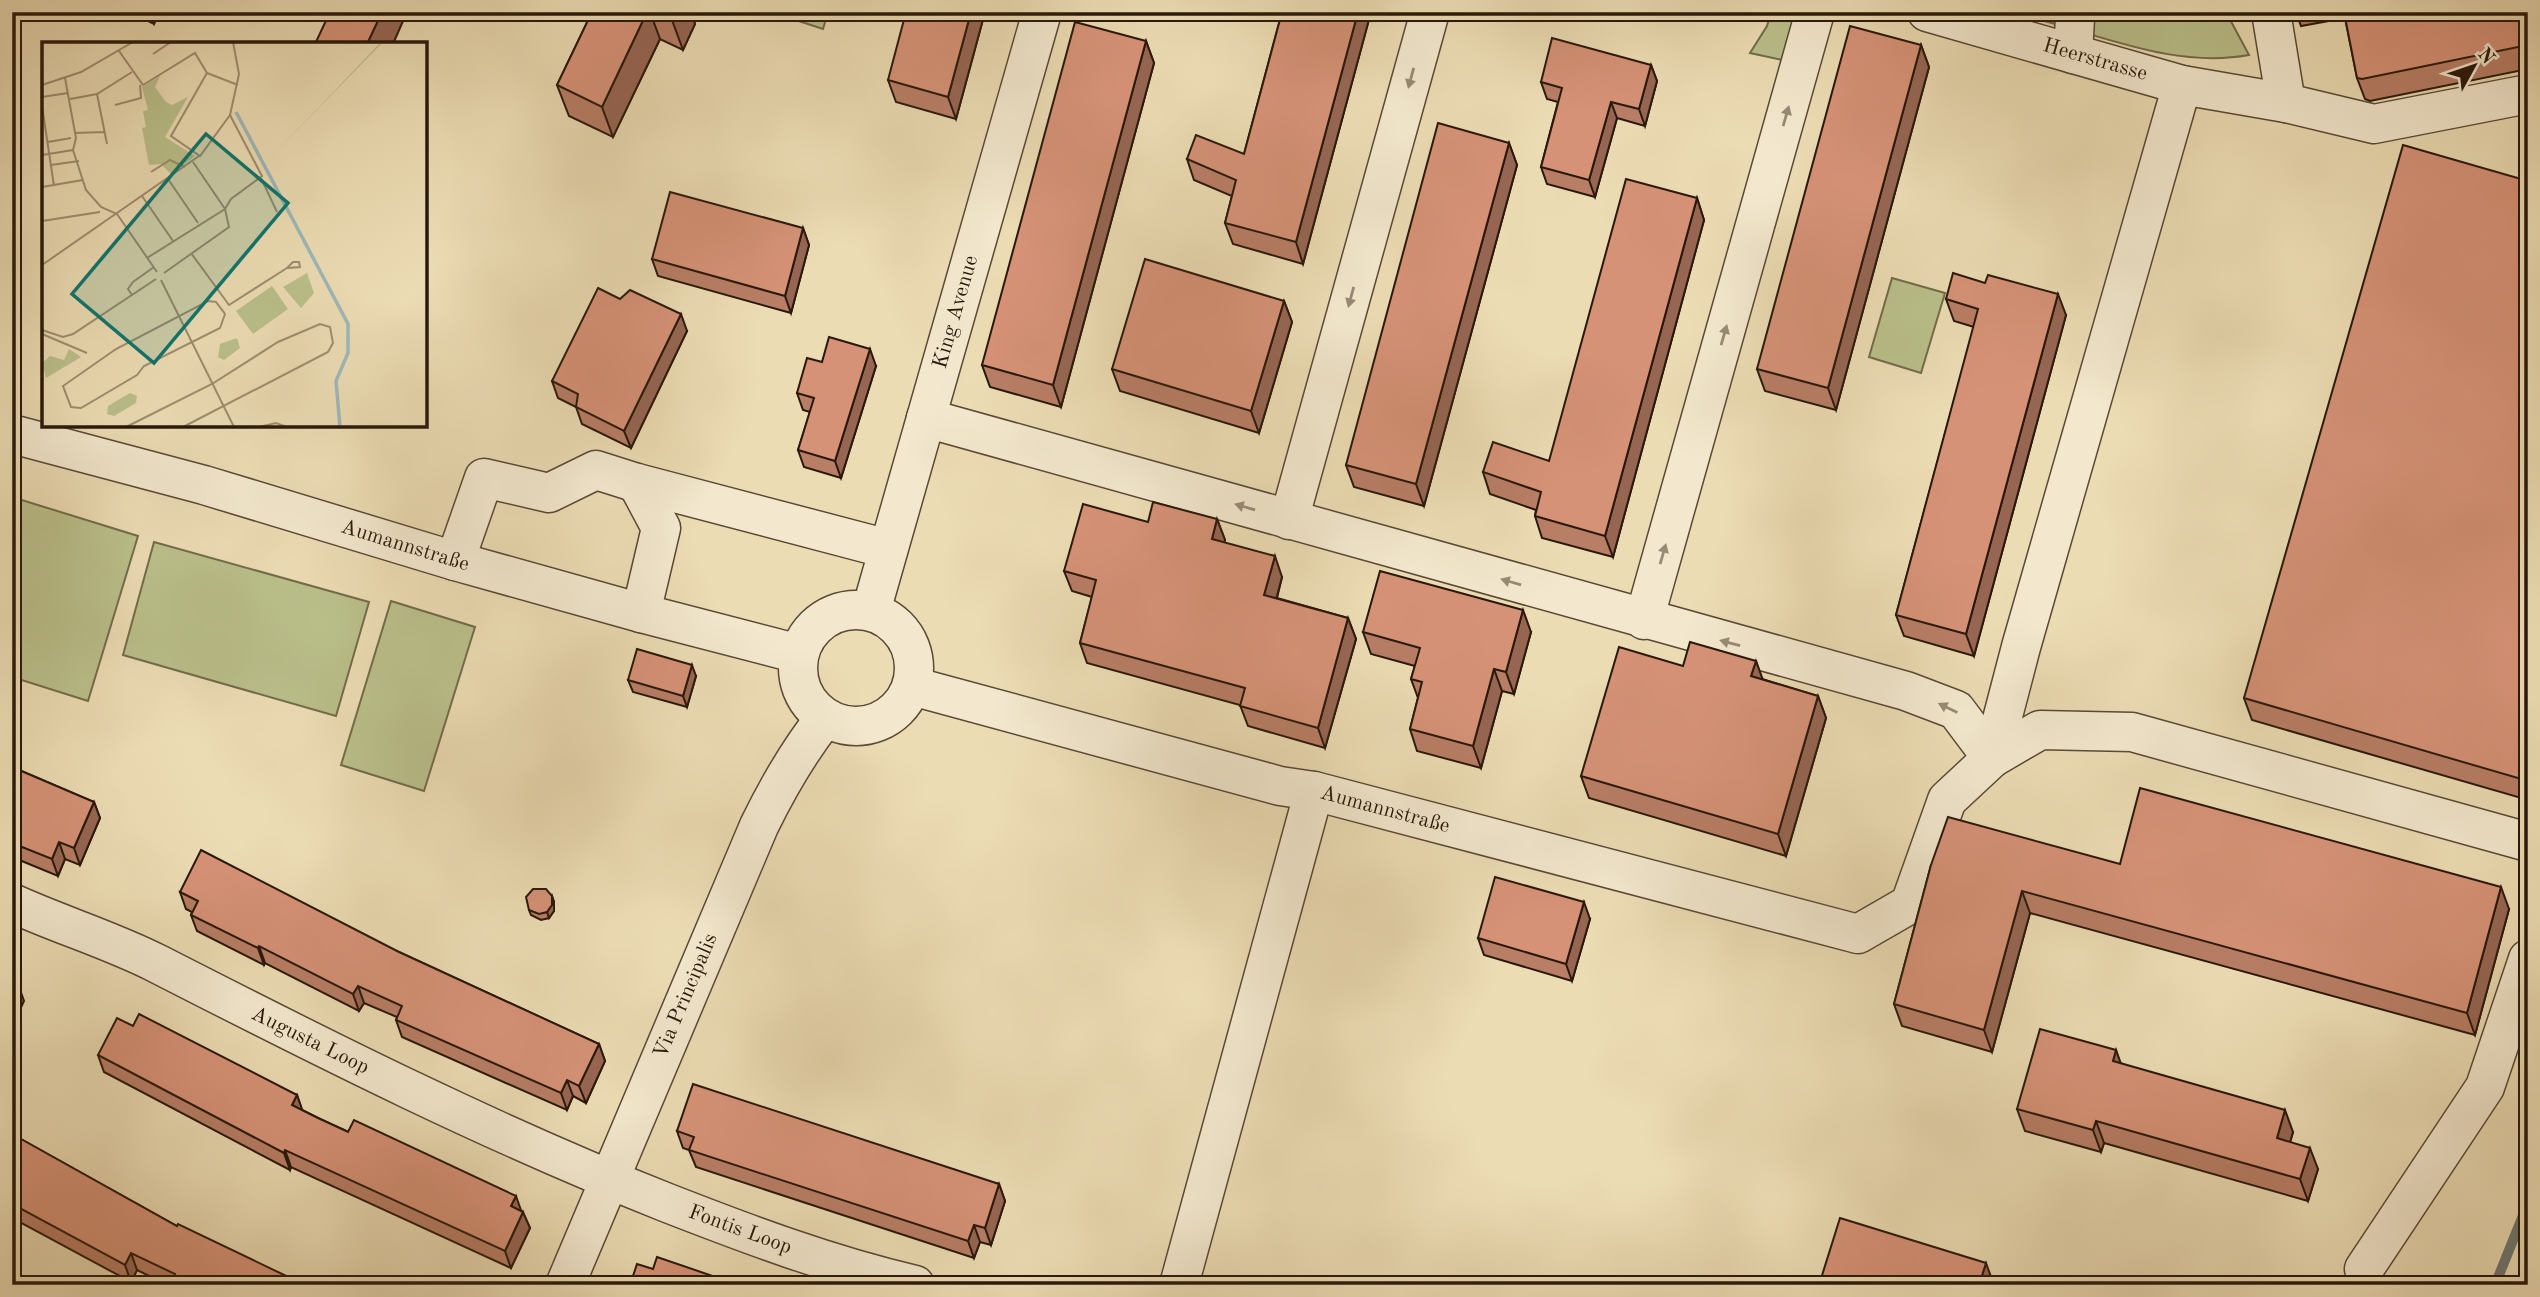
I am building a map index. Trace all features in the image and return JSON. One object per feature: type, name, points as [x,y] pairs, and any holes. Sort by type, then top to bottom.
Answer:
[{"type":"street","name":"King Avenue","points":[[871,611],[1042,12]]},
{"type":"street","points":[[1289,520],[1430,12]]},
{"type":"street","points":[[1644,620],[1815,12]]},
{"type":"street","name":"Heerstrasse","points":[[1927,12],[2182,85],[2286,103],[2374,124],[2528,94]]},
{"type":"street","points":[[2073,12],[2073,54]]},
{"type":"street","points":[[2271,12],[2286,103]]},
{"type":"street","points":[[1992,758],[2182,85]]},
{"type":"street","points":[[926,418],[1080,476],[1289,520],[1906,691],[1956,710],[1992,758]]},
{"type":"street","name":"Aumannstraße","points":[[12,434],[204,485],[641,614],[799,654]]},
{"type":"street","points":[[455,561],[484,478],[549,493],[596,470],[637,484],[888,549]]},
{"type":"street","points":[[637,484],[661,528],[641,614]]},
{"type":"street","points":[[852,609],[871,611],[888,619],[902,632],[911,648],[915,667],[912,686],[905,701],[877,723],[859,727],[842,725],[825,718],[811,706],[802,690],[797,672],[799,654],[806,637],[818,623],[834,614],[852,609]]},
{"type":"street","name":"Aumannstraße","points":[[912,686],[1014,700],[1280,786],[1314,791],[1858,934],[1910,904],[1947,800],[1992,758]]},
{"type":"street","name":"Via Principalis","points":[[565,1285],[759,827],[804,743],[825,718]]},
{"type":"street","points":[[1992,758],[2040,730],[2132,732],[2528,842]]},
{"type":"street","points":[[1179,1285],[1314,791]]},
{"type":"street","name":"Augusta Loop","points":[[12,903],[156,963],[366,1069],[608,1180]]},
{"type":"street","points":[[2364,1269],[2485,1087],[2528,959]]},
{"type":"street","name":"Fontis Loop","points":[[608,1180],[773,1243],[867,1274],[915,1285]]},
{"type":"green space","points":[[771,12],[828,12],[823,29]]},
{"type":"green space","points":[[1771,12],[1793,12],[1795,17],[1782,60],[1750,53],[1767,26]]},
{"type":"green space","points":[[2008,12],[2226,12],[2249,55],[2218,58],[2157,52]]},
{"type":"green space","points":[[1892,278],[1945,293],[1921,373],[1869,357]]},
{"type":"green space","points":[[12,497],[138,536],[88,701],[12,677]]},
{"type":"green space","points":[[154,542],[369,602],[336,716],[123,655]]},
{"type":"green space","points":[[391,601],[475,627],[424,791],[341,765]]},
{"type":"building","points":[[330,12],[382,12],[368,42],[316,42]]},
{"type":"building","points":[[592,12],[647,12],[602,107],[557,85]]},
{"type":"building","points":[[656,12],[675,12],[672,20]]},
{"type":"building","points":[[906,12],[971,12],[948,97],[888,80]]},
{"type":"building","points":[[1282,12],[1358,12],[1296,242],[1225,223],[1236,180],[1187,159],[1196,135],[1244,154]]},
{"type":"building","points":[[2344,12],[2528,12],[2528,45],[2362,79],[2357,78]]},
{"type":"building","points":[[1075,22],[1146,41],[1053,385],[982,365]]},
{"type":"building","points":[[1850,26],[1921,45],[1828,388],[1757,369]]},
{"type":"building","points":[[1552,38],[1651,65],[1639,109],[1611,102],[1589,180],[1541,167],[1562,88],[1541,82]]},
{"type":"building","points":[[1438,123],[1509,143],[1416,484],[1346,465]]},
{"type":"building","points":[[2403,145],[2528,181],[2528,781],[2244,698]]},
{"type":"building","points":[[1626,179],[1697,198],[1605,536],[1535,516],[1541,492],[1483,472],[1493,442],[1549,461]]},
{"type":"building","points":[[670,192],[803,228],[785,296],[652,259]]},
{"type":"building","points":[[1145,259],[1284,301],[1251,411],[1112,369]]},
{"type":"building","points":[[1953,273],[1985,283],[1988,275],[2058,294],[1966,634],[1896,615],[1978,309],[1946,299]]},
{"type":"building","points":[[598,288],[620,299],[630,290],[681,314],[624,431],[576,407],[578,394],[552,381]]},
{"type":"building","points":[[829,337],[870,349],[835,461],[798,450],[814,398],[797,393],[807,358],[822,362]]},
{"type":"building","points":[[1153,502],[1217,519],[1212,539],[1275,556],[1264,595],[1348,618],[1318,728],[1240,706],[1245,688],[1080,643],[1096,580],[1064,571],[1083,504],[1148,522]]},
{"type":"building","points":[[1380,571],[1523,610],[1506,672],[1494,669],[1473,746],[1410,729],[1422,682],[1411,679],[1420,648],[1363,632]]},
{"type":"building","points":[[1690,642],[1756,661],[1751,676],[1818,696],[1778,834],[1581,776],[1619,647],[1683,666]]},
{"type":"building","points":[[637,649],[692,665],[683,696],[628,680]]},
{"type":"building","points":[[12,767],[94,802],[74,848],[59,842],[52,859],[12,843]]},
{"type":"building","points":[[2140,788],[2501,887],[2467,1013],[2022,891],[1984,1030],[1894,1004],[1931,865],[1948,817],[2120,864]]},
{"type":"building","points":[[201,850],[399,952],[599,1044],[579,1086],[567,1080],[561,1093],[396,1020],[402,1006],[358,986],[353,994],[191,915],[198,901],[180,892]]},
{"type":"building","points":[[1495,877],[1584,902],[1566,964],[1478,938]]},
{"type":"building","points":[[533,889],[546,889],[552,896],[552,905],[547,912],[539,914],[529,910],[526,897]]},
{"type":"building","points":[[12,982],[18,984],[12,996]]},
{"type":"building","points":[[139,1014],[297,1095],[292,1105],[318,1118],[348,1132],[354,1120],[516,1196],[511,1206],[523,1212],[505,1251],[285,1150],[284,1153],[98,1055],[117,1018],[133,1026]]},
{"type":"building","points":[[2040,1029],[2116,1050],[2113,1061],[2285,1110],[2277,1138],[2310,1148],[2300,1179],[2096,1121],[2093,1130],[2017,1109]]},
{"type":"building","points":[[693,1084],[999,1184],[985,1228],[974,1225],[968,1241],[689,1150],[694,1137],[677,1131]]},
{"type":"building","points":[[12,1134],[177,1226],[178,1224],[305,1285],[170,1285],[175,1274],[131,1253],[125,1265],[12,1204]]},
{"type":"building","points":[[1840,1218],[1986,1263],[1979,1285],[1819,1285]]},
{"type":"building","points":[[657,1257],[739,1285],[630,1285],[637,1264],[653,1269]]},
{"type":"waterway","points":[[2495,1285],[2528,1203]]}]
